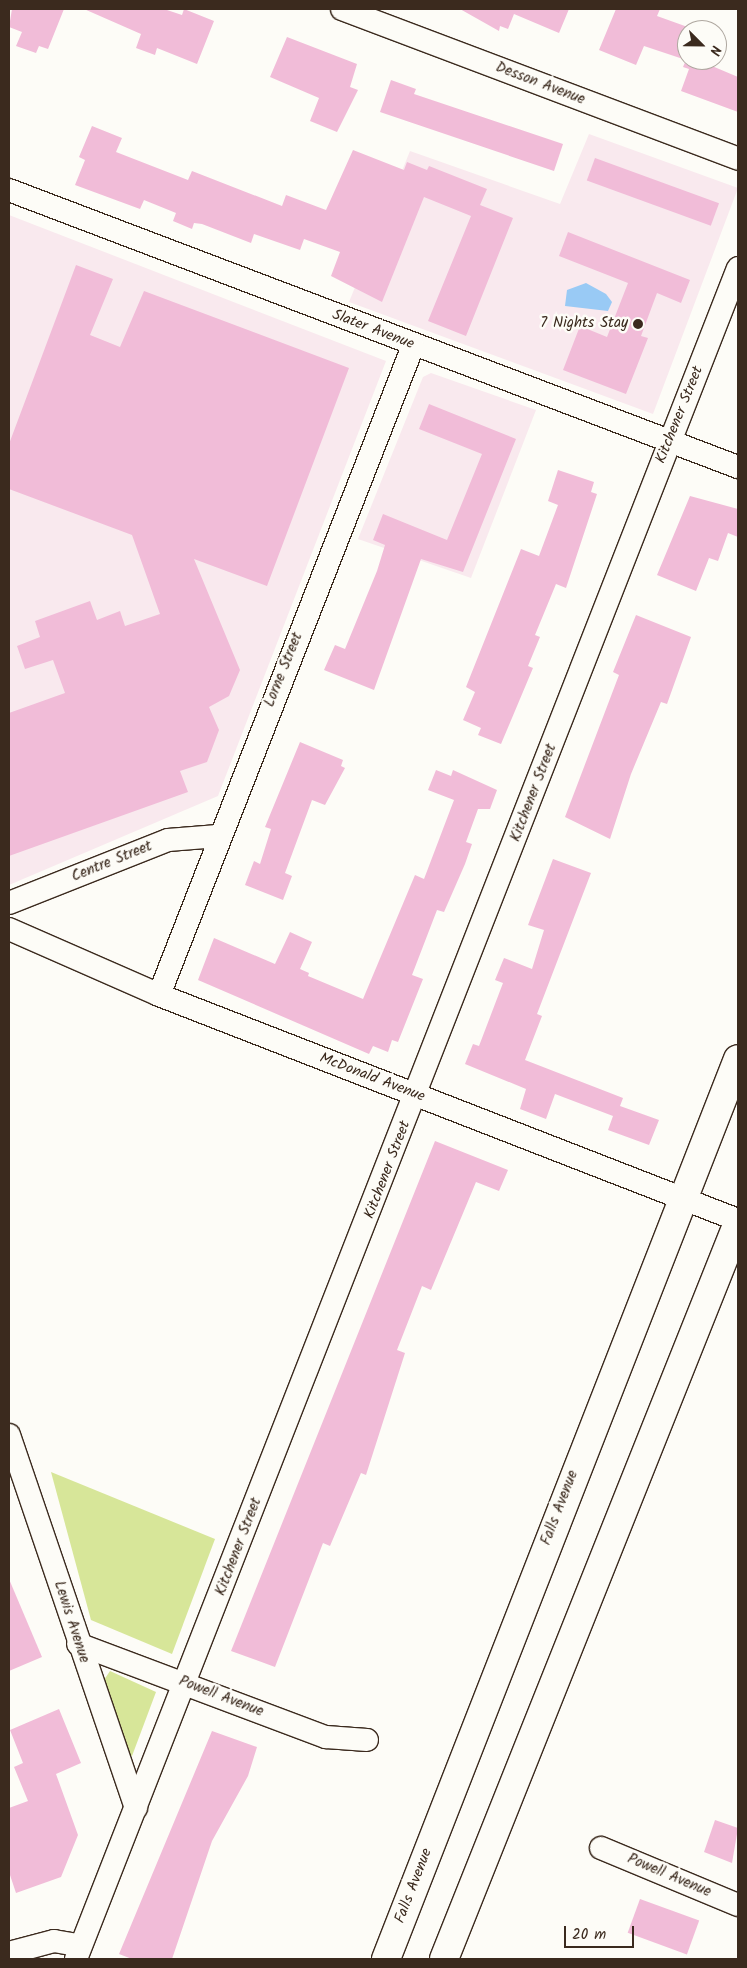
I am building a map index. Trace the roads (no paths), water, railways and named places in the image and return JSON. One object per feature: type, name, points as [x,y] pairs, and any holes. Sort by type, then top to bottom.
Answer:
[{"type":"highway","name":"Falls Avenue","points":[[386,1959],[738,1059]]},
{"type":"highway","points":[[444,1959],[738,1221]]},
{"type":"street","name":"Desson Avenue","points":[[342,9],[738,159]]},
{"type":"street","name":"Slater Avenue","points":[[9,190],[413,346],[738,467]]},
{"type":"street","name":"Kitchener Street","points":[[78,1953],[417,1095],[738,268]]},
{"type":"street","name":"Lorne Street","points":[[159,995],[218,836],[413,346]]},
{"type":"street","name":"Centre Street","points":[[9,903],[168,840],[218,836]]},
{"type":"street","name":"McDonald Avenue","points":[[9,929],[159,995],[738,1221]]},
{"type":"street","name":"Lewis Avenue","points":[[9,1435],[78,1644],[136,1808]]},
{"type":"street","name":"Powell Avenue","points":[[78,1644],[326,1737],[367,1740]]},
{"type":"street","name":"Powell Avenue","points":[[601,1848],[738,1905]]},
{"type":"street","points":[[9,1953],[54,1941],[78,1953]]},
{"type":"water","points":[[586,283],[606,294],[612,302],[608,311],[565,306],[567,290]]},
{"type":"place","name":"7 Nights Stay","points":[[638,324]]}]
